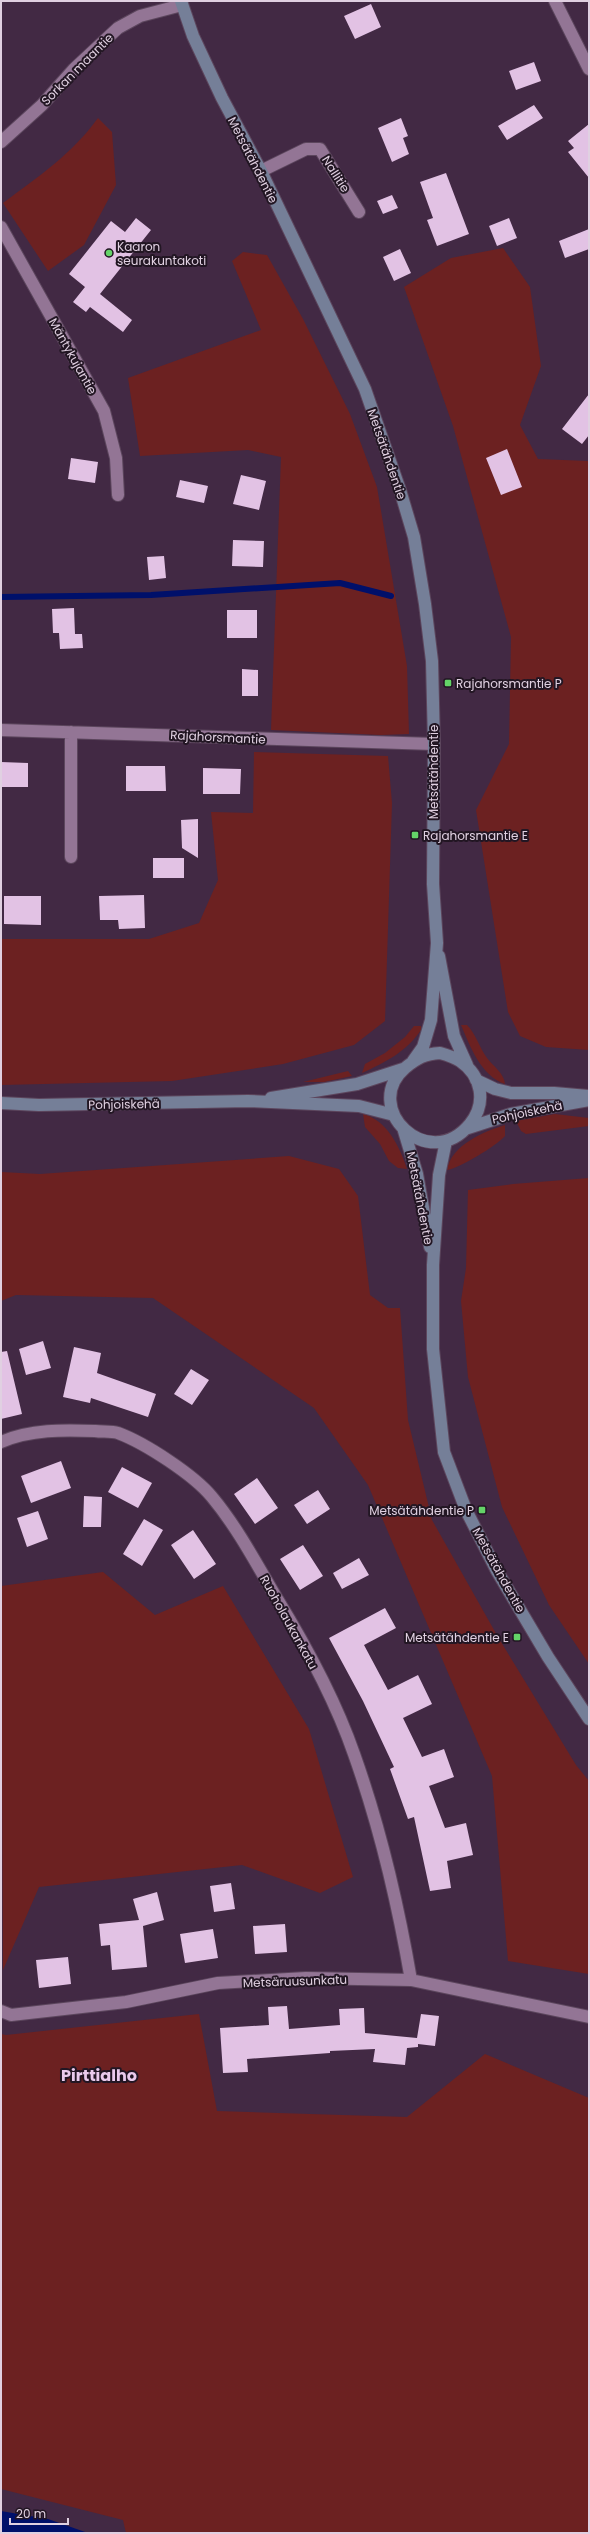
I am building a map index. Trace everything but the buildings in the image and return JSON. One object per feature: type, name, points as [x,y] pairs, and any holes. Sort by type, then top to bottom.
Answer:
[{"type":"main road","name":"Metsätähdentie","points":[[181,3],[222,98],[261,171],[365,390],[400,490],[414,537],[426,604],[432,661],[434,744],[433,884],[437,943],[454,1036],[470,1069]]},
{"type":"main road","name":"Metsätähdentie","points":[[409,1064],[423,1047],[431,1020],[437,943]]},
{"type":"main road","points":[[440,1053],[459,1060],[470,1069],[476,1080],[482,1100],[478,1115],[457,1138],[446,1141],[431,1142],[416,1138],[404,1131],[394,1115],[390,1100],[392,1086],[399,1073],[409,1064],[426,1054],[440,1053]]},
{"type":"main road","name":"Pohjoiskehä","points":[[248,1101],[357,1084],[409,1064]]},
{"type":"main road","name":"Pohjoiskehä","points":[[476,1080],[495,1089],[511,1093],[554,1093],[589,1096]]},
{"type":"main road","name":"Pohjoiskehä","points":[[467,1128],[511,1114],[589,1100]]},
{"type":"main road","name":"Pohjoiskehä","points":[[1,1103],[39,1105],[248,1101],[359,1106],[394,1115]]},
{"type":"main road","name":"Metsätähdentie","points":[[404,1131],[417,1174],[433,1265]]},
{"type":"main road","name":"Metsätähdentie","points":[[446,1141],[439,1175],[433,1265],[433,1349],[437,1400],[444,1452],[453,1480],[498,1571],[548,1657],[589,1719]]},
{"type":"street","points":[[555,1],[589,69]]},
{"type":"street","name":"Sorkan maantie","points":[[1,142],[42,105],[74,69],[118,28],[140,16],[181,3]]},
{"type":"street","name":"Nallitie","points":[[261,171],[306,149],[320,149],[360,212]]},
{"type":"street","name":"Mäntykujantie","points":[[1,227],[104,411],[116,458],[118,495]]},
{"type":"street","name":"Rajahorsmantie","points":[[1,730],[434,744]]},
{"type":"street","points":[[71,732],[71,857]]},
{"type":"street","name":"Ruoholaukankatu","points":[[1,1442],[15,1436],[58,1429],[117,1433],[166,1458],[211,1496],[288,1616],[334,1706],[354,1754],[401,1919],[411,1980]]},
{"type":"street","name":"Metsäruusunkatu","points":[[1,2011],[11,2015],[126,2002],[218,1983],[306,1978],[411,1980],[589,2017]]},
{"type":"shaded area","points":[[98,118],[112,132],[116,185],[84,245],[48,271],[3,203],[66,154]]},
{"type":"shaded area","points":[[503,248],[530,287],[541,366],[520,425],[538,459],[589,461],[589,1050],[546,1047],[520,1036],[508,1012],[476,810],[509,744],[511,637],[453,426],[404,287],[451,258]]},
{"type":"shaded area","points":[[243,252],[267,255],[303,319],[350,414],[377,487],[407,666],[409,734],[381,735],[271,730],[281,457],[248,450],[140,456],[128,378],[261,330],[232,261]]},
{"type":"shaded area","points":[[254,752],[388,756],[392,803],[385,1021],[354,1045],[283,1064],[172,1081],[1,1085],[1,939],[149,939],[199,923],[218,880],[211,812],[253,813]]},
{"type":"shaded area","points":[[461,1025],[467,1025],[470,1029],[487,1058],[503,1076],[505,1084],[489,1074],[477,1059]]},
{"type":"shaded area","points":[[414,1026],[421,1026],[421,1030],[409,1044],[395,1056],[362,1073],[365,1064],[385,1053],[405,1037]]},
{"type":"shaded area","points":[[348,1071],[352,1076],[324,1082],[303,1082]]},
{"type":"shaded area","points":[[363,1114],[371,1117],[386,1128],[401,1152],[407,1169],[398,1168],[389,1161],[380,1144],[365,1127]]},
{"type":"shaded area","points":[[555,1114],[589,1118],[589,1126],[526,1134],[521,1131],[516,1121]]},
{"type":"shaded area","points":[[505,1125],[505,1136],[486,1151],[469,1161],[447,1170],[455,1153],[462,1146],[479,1135]]},
{"type":"shaded area","points":[[289,1156],[339,1169],[358,1196],[370,1295],[388,1308],[400,1308],[408,1420],[432,1520],[498,1637],[576,1765],[589,1781],[589,1974],[508,1961],[492,1776],[368,1485],[314,1408],[153,1298],[16,1295],[1,1301],[1,1172],[40,1174]]},
{"type":"shaded area","points":[[589,1178],[589,1664],[549,1605],[502,1507],[468,1377],[461,1301],[466,1268],[468,1190],[513,1184]]},
{"type":"shaded area","points":[[103,1572],[155,1615],[223,1586],[309,1729],[353,1877],[320,1893],[242,1865],[39,1887],[3,1970],[1,1586]]},
{"type":"shaded area","points":[[199,2014],[217,2111],[407,2117],[485,2054],[589,2098],[589,2533],[126,2533],[123,2520],[1,2489],[1,2034],[6,2035]]},
{"type":"shaded area","points":[[1,2511],[48,2519],[88,2533],[1,2533]]},
{"type":"waterway","points":[[1,597],[151,595],[340,583],[391,596]]},
{"type":"place","name":"Kaaron seurakuntakoti","points":[[109,253]]},
{"type":"place","name":"Rajahorsmantie P","points":[[448,683]]},
{"type":"place","name":"Rajahorsmantie E","points":[[415,835]]},
{"type":"place","name":"Metsätähdentie P","points":[[482,1510]]},
{"type":"place","name":"Metsätähdentie E","points":[[517,1637]]},
{"type":"district","name":"Pirttialho","points":[[99,2075]]}]
